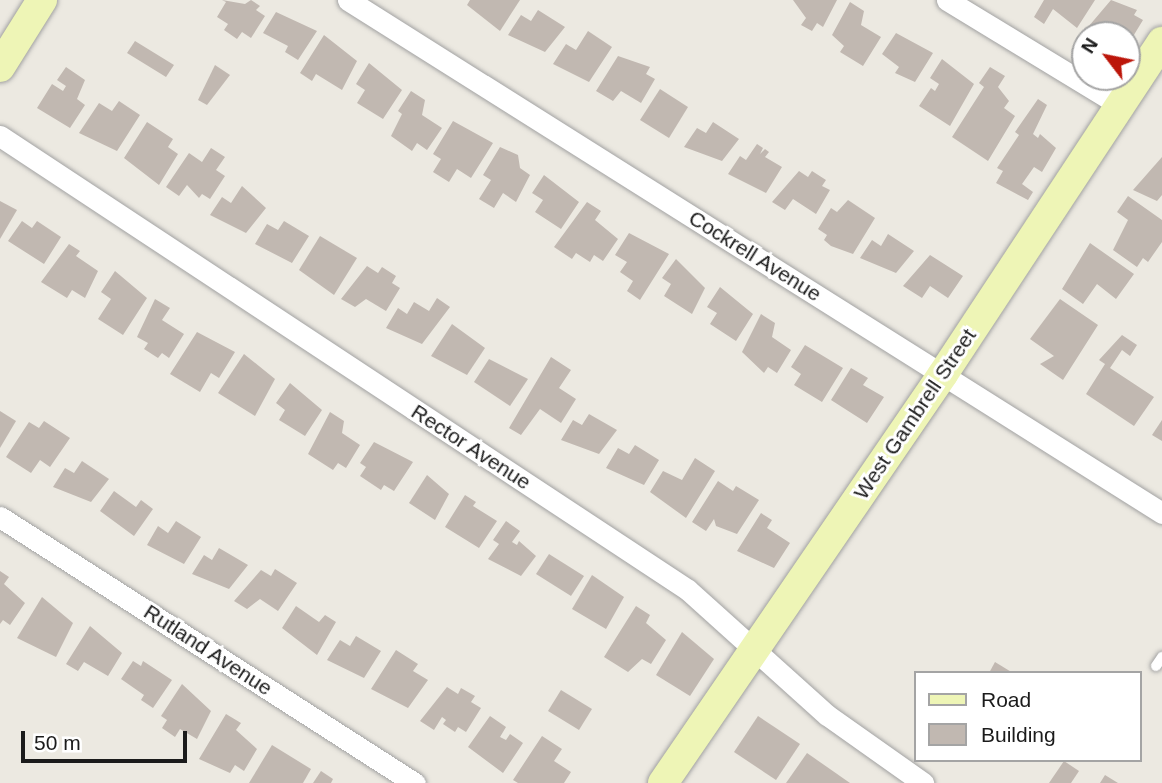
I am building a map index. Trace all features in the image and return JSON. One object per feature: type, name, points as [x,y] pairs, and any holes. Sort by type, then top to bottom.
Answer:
[{"type":"street","name":"Cockrell Avenue","points":[[348,0],[1162,513]]},
{"type":"street","points":[[947,0],[1120,105]]},
{"type":"street","points":[[0,67],[33,3]]},
{"type":"street","name":"West Gambrell Street","points":[[663,783],[943,374],[1162,41]]},
{"type":"street","name":"Rector Avenue","points":[[0,136],[688,590],[827,715],[923,783]]},
{"type":"street","name":"Rutland Avenue","points":[[0,517],[415,783]]},
{"type":"building","points":[[222,0],[245,4],[251,0],[260,6],[256,10],[265,16],[251,38],[242,32],[237,39],[224,30],[228,24],[217,17],[226,2]]},
{"type":"building","points":[[470,0],[520,0],[500,31],[467,5]]},
{"type":"building","points":[[793,0],[837,0],[823,27],[817,23],[812,31],[801,25],[806,18]]},
{"type":"building","points":[[1044,0],[1095,0],[1082,21],[1071,21],[1071,23],[1053,9],[1044,24],[1034,17]]},
{"type":"building","points":[[1111,0],[1137,10],[1134,15],[1143,20],[1141,23],[1141,21],[1093,21]]},
{"type":"building","points":[[850,2],[864,11],[861,25],[881,37],[863,66],[840,52],[844,46],[832,35]]},
{"type":"building","points":[[538,10],[565,27],[545,52],[508,35],[521,15],[531,21]]},
{"type":"building","points":[[276,12],[317,31],[298,60],[285,52],[288,46],[263,33]]},
{"type":"building","points":[[588,31],[612,47],[589,82],[553,64],[566,44],[576,50]]},
{"type":"building","points":[[896,33],[933,53],[915,82],[895,73],[899,67],[882,54]]},
{"type":"building","points":[[324,35],[357,61],[342,90],[316,74],[312,81],[300,73]]},
{"type":"building","points":[[135,41],[174,65],[166,77],[127,53]]},
{"type":"building","points":[[618,56],[650,67],[646,74],[655,79],[641,103],[621,91],[613,101],[596,91]]},
{"type":"building","points":[[942,59],[974,84],[950,126],[919,106],[931,88],[935,91],[939,84],[930,78]]},
{"type":"building","points":[[369,63],[402,90],[383,119],[357,103],[365,90],[356,84]]},
{"type":"building","points":[[215,65],[230,75],[207,105],[198,100]]},
{"type":"building","points":[[66,67],[85,80],[77,99],[85,105],[70,128],[37,108],[52,84],[63,91],[66,86],[57,80]]},
{"type":"building","points":[[990,67],[1005,76],[998,87],[1009,101],[1004,108],[1015,116],[988,161],[952,137],[984,87],[979,83]]},
{"type":"building","points":[[660,89],[688,107],[669,138],[640,120]]},
{"type":"building","points":[[411,91],[425,100],[422,115],[442,128],[427,150],[417,143],[412,151],[391,136],[402,114],[398,111]]},
{"type":"building","points":[[1038,99],[1047,105],[1033,134],[1038,138],[1040,134],[1056,148],[1042,172],[1034,167],[1022,184],[1033,192],[1028,200],[996,183],[1003,171],[997,168],[1019,135],[1015,132]]},
{"type":"building","points":[[119,101],[140,115],[117,151],[79,133],[99,103],[112,111]]},
{"type":"building","points":[[453,121],[493,143],[471,178],[457,169],[449,182],[433,172],[441,159],[433,154]]},
{"type":"building","points":[[147,122],[173,139],[168,147],[178,154],[159,185],[124,158]]},
{"type":"building","points":[[713,122],[739,139],[722,161],[684,147],[697,128],[706,133]]},
{"type":"building","points":[[757,144],[763,148],[760,154],[765,149],[769,152],[765,157],[782,167],[766,193],[728,174],[740,156],[746,160]]},
{"type":"building","points":[[500,147],[518,155],[520,168],[530,175],[516,202],[503,193],[494,208],[479,199],[491,180],[483,175]]},
{"type":"building","points":[[211,148],[225,157],[216,170],[225,176],[210,199],[202,194],[199,198],[187,185],[179,196],[166,187],[189,153],[202,162]]},
{"type":"building","points":[[1162,157],[1162,195],[1157,201],[1133,190]]},
{"type":"building","points":[[799,171],[808,177],[812,171],[826,180],[822,186],[830,190],[816,214],[793,199],[785,210],[772,202]]},
{"type":"building","points":[[544,175],[579,202],[561,229],[535,212],[543,200],[532,193]]},
{"type":"building","points":[[242,186],[266,208],[246,233],[210,215],[222,197],[231,203]]},
{"type":"building","points":[[1128,196],[1162,220],[1162,242],[1148,262],[1143,258],[1137,267],[1113,250],[1128,220],[1117,212]]},
{"type":"building","points":[[848,200],[875,218],[853,254],[831,246],[824,240],[827,235],[818,229],[831,208],[837,212]]},
{"type":"building","points":[[0,201],[17,210],[0,239]]},
{"type":"building","points":[[587,202],[601,211],[595,220],[618,239],[603,261],[594,255],[590,262],[576,253],[572,259],[554,247]]},
{"type":"building","points":[[22,221],[32,228],[37,221],[61,237],[44,264],[8,241]]},
{"type":"building","points":[[284,221],[309,236],[292,263],[255,244],[267,224],[278,230]]},
{"type":"building","points":[[629,233],[669,254],[640,300],[627,291],[633,281],[620,272],[627,262],[615,255]]},
{"type":"building","points":[[888,234],[914,251],[896,273],[860,258],[872,240],[881,246]]},
{"type":"building","points":[[320,236],[357,258],[334,295],[299,270]]},
{"type":"building","points":[[1090,243],[1134,274],[1116,299],[1097,284],[1083,304],[1062,289]]},
{"type":"building","points":[[69,244],[80,251],[76,256],[98,271],[85,298],[72,290],[67,298],[41,282]]},
{"type":"building","points":[[930,255],[963,276],[948,298],[930,286],[922,298],[903,286]]},
{"type":"building","points":[[676,259],[705,288],[692,314],[664,296],[671,284],[662,278]]},
{"type":"building","points":[[367,266],[378,273],[382,267],[396,276],[392,283],[400,288],[386,311],[366,299],[355,307],[341,299]]},
{"type":"building","points":[[115,271],[147,298],[123,335],[98,319],[111,299],[101,292]]},
{"type":"building","points":[[720,287],[753,314],[736,341],[710,324],[717,313],[707,307]]},
{"type":"building","points":[[437,298],[450,307],[422,344],[386,328],[398,308],[407,314],[414,302],[429,311]]},
{"type":"building","points":[[155,299],[170,308],[162,320],[184,334],[169,358],[162,353],[158,358],[144,349],[148,343],[137,337]]},
{"type":"building","points":[[1060,299],[1098,325],[1063,380],[1040,364],[1054,356],[1030,339]]},
{"type":"building","points":[[761,314],[775,323],[772,337],[791,350],[777,373],[768,367],[764,373],[742,352]]},
{"type":"building","points":[[452,324],[485,348],[467,375],[431,356]]},
{"type":"building","points":[[197,332],[235,352],[219,378],[211,373],[200,392],[170,374]]},
{"type":"building","points":[[1122,335],[1137,345],[1130,356],[1122,350],[1110,368],[1154,397],[1134,426],[1086,394],[1105,364],[1099,360]]},
{"type":"building","points":[[805,345],[843,368],[822,402],[794,385],[801,374],[791,367]]},
{"type":"building","points":[[244,354],[275,379],[255,416],[218,393]]},
{"type":"building","points":[[551,357],[571,370],[559,388],[576,399],[561,423],[540,409],[521,435],[509,428]]},
{"type":"building","points":[[489,359],[528,379],[510,406],[474,382]]},
{"type":"building","points":[[851,368],[868,378],[863,385],[884,397],[867,423],[831,400]]},
{"type":"building","points":[[290,383],[322,410],[305,436],[279,420],[285,410],[276,403]]},
{"type":"building","points":[[0,411],[16,421],[0,448]]},
{"type":"building","points":[[330,412],[344,421],[342,433],[360,445],[346,468],[338,463],[333,470],[308,454]]},
{"type":"building","points":[[589,414],[617,430],[599,454],[561,440],[573,420],[582,425]]},
{"type":"building","points":[[1162,420],[1162,441],[1152,435]]},
{"type":"building","points":[[44,421],[70,438],[50,467],[40,460],[31,473],[6,457],[29,422],[39,428]]},
{"type":"building","points":[[374,442],[413,462],[394,491],[384,485],[381,490],[360,476],[366,467],[360,463]]},
{"type":"building","points":[[635,445],[659,460],[644,485],[606,468],[618,448],[629,454]]},
{"type":"building","points":[[695,458],[715,471],[686,518],[650,492],[663,471],[682,480]]},
{"type":"building","points":[[82,461],[109,479],[91,502],[53,487],[65,468],[74,473]]},
{"type":"building","points":[[427,475],[449,494],[435,520],[409,503]]},
{"type":"building","points":[[718,481],[733,491],[736,486],[759,500],[737,534],[716,526],[714,519],[706,531],[692,522]]},
{"type":"building","points":[[114,491],[136,507],[141,500],[153,509],[134,536],[100,511]]},
{"type":"building","points":[[465,495],[476,502],[473,506],[497,521],[479,548],[445,527]]},
{"type":"building","points":[[761,513],[772,520],[767,528],[790,543],[774,568],[737,551]]},
{"type":"building","points":[[176,521],[201,537],[184,564],[147,545],[158,526],[168,533]]},
{"type":"building","points":[[506,521],[520,531],[512,542],[517,545],[519,541],[536,556],[521,576],[488,559],[499,544],[493,540]]},
{"type":"building","points":[[219,548],[248,565],[229,589],[192,574],[204,555],[212,560]]},
{"type":"building","points":[[549,554],[584,576],[571,596],[536,574]]},
{"type":"building","points":[[275,569],[297,583],[278,611],[260,599],[247,609],[234,601],[261,570],[271,576]]},
{"type":"building","points":[[0,571],[9,577],[4,584],[25,603],[10,625],[3,620],[0,624]]},
{"type":"building","points":[[592,575],[624,597],[606,629],[572,609]]},
{"type":"building","points":[[42,597],[73,623],[56,657],[17,638]]},
{"type":"building","points":[[296,606],[319,622],[325,615],[336,622],[317,655],[282,628]]},
{"type":"building","points":[[636,606],[650,615],[646,623],[666,640],[651,664],[642,659],[628,672],[604,657]]},
{"type":"building","points":[[90,626],[122,653],[108,676],[84,662],[78,671],[66,664]]},
{"type":"building","points":[[682,632],[714,659],[690,696],[656,675]]},
{"type":"building","points":[[356,636],[381,651],[364,678],[327,660],[340,640],[350,646]]},
{"type":"building","points":[[396,650],[418,664],[413,671],[428,680],[408,708],[371,689]]},
{"type":"building","points":[[133,661],[141,666],[143,661],[172,680],[153,708],[141,700],[144,695],[121,679]]},
{"type":"building","points":[[995,662],[1010,671],[990,671]]},
{"type":"building","points":[[182,684],[211,711],[197,739],[180,729],[175,737],[162,728],[167,720],[161,716]]},
{"type":"building","points":[[447,687],[458,694],[461,688],[475,696],[471,702],[481,708],[466,732],[458,727],[455,732],[443,724],[446,720],[442,717],[434,730],[420,721]]},
{"type":"building","points":[[561,690],[592,709],[579,730],[548,711]]},
{"type":"building","points":[[226,714],[241,723],[236,730],[257,749],[244,771],[235,765],[230,773],[199,759]]},
{"type":"building","points":[[490,716],[506,727],[500,737],[506,740],[510,734],[523,743],[503,773],[468,747]]},
{"type":"building","points":[[758,716],[800,744],[776,780],[734,752]]},
{"type":"building","points":[[542,736],[562,749],[554,761],[571,772],[564,783],[518,783],[513,780]]},
{"type":"building","points":[[272,745],[311,769],[303,783],[249,783]]},
{"type":"building","points":[[807,753],[850,783],[786,783]]},
{"type":"building","points":[[1063,762],[1079,771],[1071,783],[1049,783]]},
{"type":"building","points":[[321,771],[333,779],[331,783],[313,783]]},
{"type":"building","points":[[1105,775],[1118,783],[1100,783]]}]
